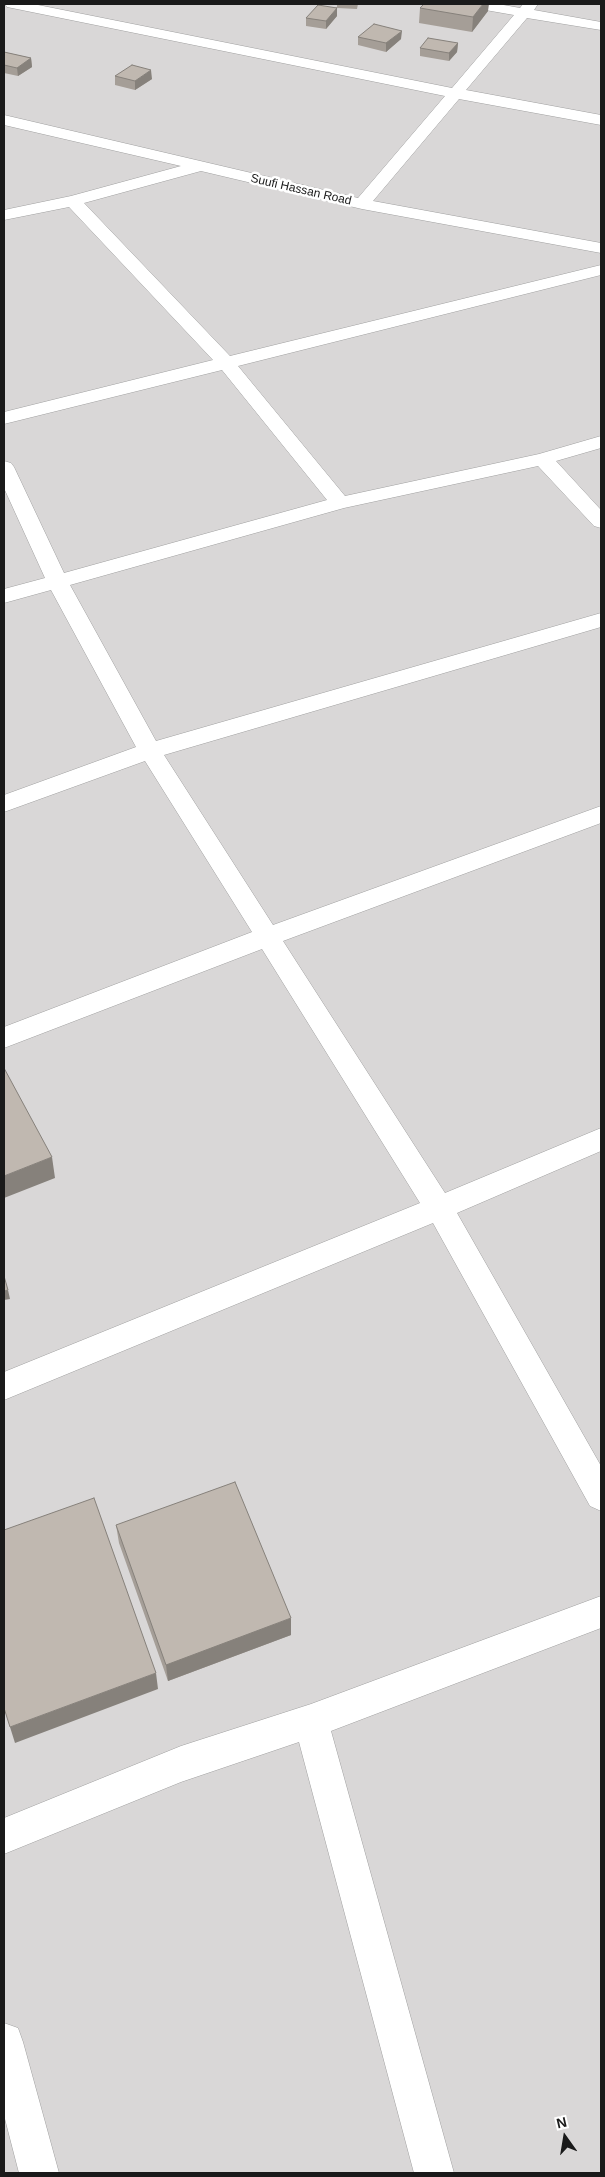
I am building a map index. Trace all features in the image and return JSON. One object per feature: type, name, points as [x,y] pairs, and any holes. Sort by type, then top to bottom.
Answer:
[{"type":"street","points":[[12,4],[455,93],[601,120]]},
{"type":"street","points":[[474,4],[527,8],[601,26]]},
{"type":"street","points":[[362,204],[527,8]]},
{"type":"street","name":"Suufi Hassan Road","points":[[4,120],[362,204],[601,248]]},
{"type":"street","points":[[4,215],[73,201],[198,167]]},
{"type":"street","points":[[73,201],[226,363],[340,503]]},
{"type":"street","points":[[4,418],[601,270]]},
{"type":"street","points":[[4,596],[340,503],[543,458],[601,442]]},
{"type":"street","points":[[543,458],[601,522]]},
{"type":"street","points":[[4,467],[57,581],[150,752],[439,1208],[601,1496]]},
{"type":"street","points":[[4,804],[150,752],[601,620]]},
{"type":"street","points":[[4,1038],[266,937],[601,814]]},
{"type":"street","points":[[4,1386],[439,1208],[601,1139]]},
{"type":"street","points":[[4,1836],[181,1764],[311,1721],[601,1612]]},
{"type":"street","points":[[311,1721],[434,2173]]},
{"type":"street","points":[[4,2042],[39,2173]]},
{"type":"shaded area","points":[[4,4],[601,4],[601,2173],[4,2173]]},
{"type":"building","points":[[424,4],[483,4],[473,17],[420,8]]},
{"type":"building","points":[[318,5],[337,8],[326,21],[306,18]]},
{"type":"building","points":[[374,24],[402,31],[386,43],[358,37]]},
{"type":"building","points":[[428,38],[458,43],[449,53],[420,48]]},
{"type":"building","points":[[4,52],[31,58],[17,68],[4,65]]},
{"type":"building","points":[[132,65],[151,70],[135,81],[115,76]]},
{"type":"building","points":[[4,1068],[52,1157],[4,1176]]},
{"type":"building","points":[[4,1276],[8,1290],[4,1291]]},
{"type":"building","points":[[235,1482],[291,1618],[166,1665],[116,1525]]},
{"type":"building","points":[[94,1498],[156,1673],[10,1727],[4,1708],[4,1530]]}]
